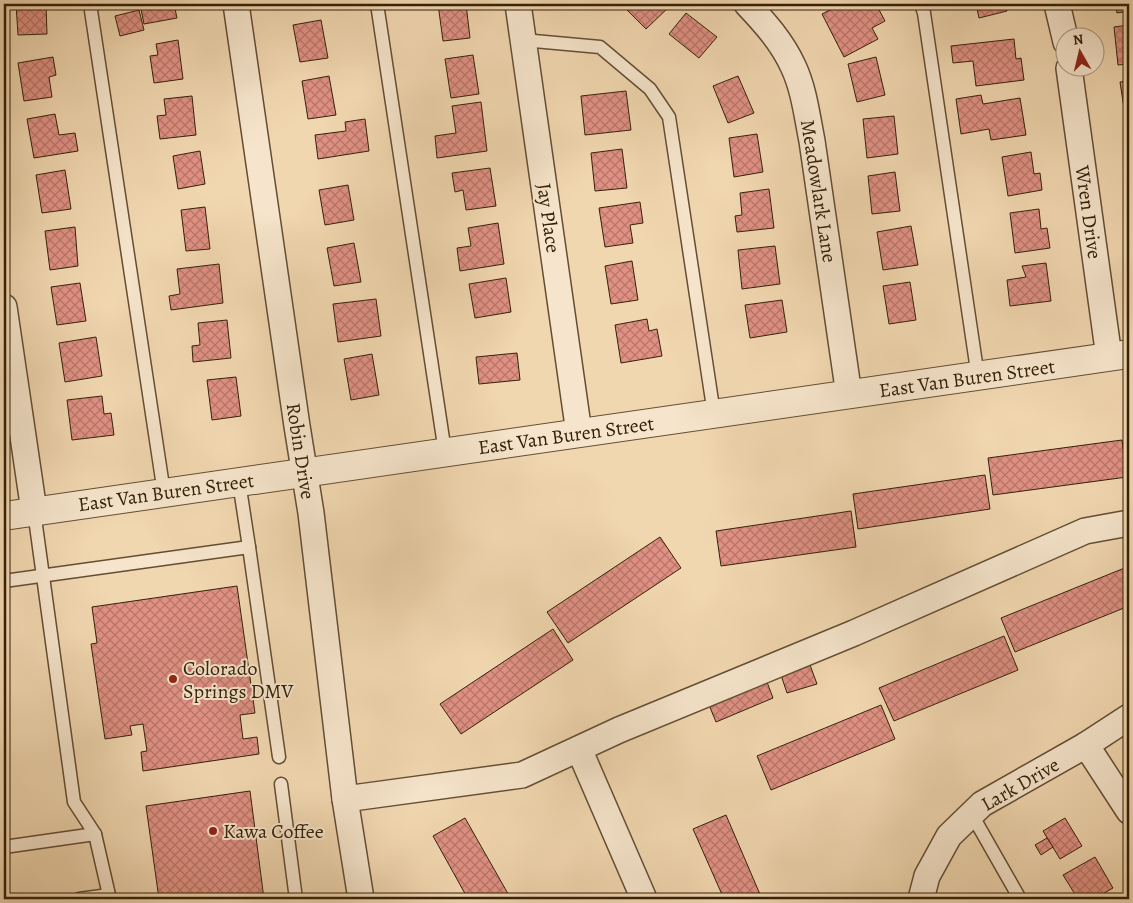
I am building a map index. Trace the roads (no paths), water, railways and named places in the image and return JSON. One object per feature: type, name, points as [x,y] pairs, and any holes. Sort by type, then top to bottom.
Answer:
[{"type":"street","name":"Robin Drive","points":[[236,4],[295,416],[305,472],[345,800],[361,899]]},
{"type":"street","name":"Jay Place","points":[[518,4],[579,433]]},
{"type":"street","name":"Meadowlark Lane","points":[[747,4],[772,32],[793,67],[805,104],[849,395]]},
{"type":"street","points":[[1057,4],[1063,28]]},
{"type":"street","name":"Wren Drive","points":[[1071,78],[1119,355]]},
{"type":"street","points":[[4,308],[34,511]]},
{"type":"street","name":"East Van Buren Street","points":[[4,516],[978,377],[1119,355]]},
{"type":"street","points":[[345,800],[522,775],[628,727],[854,633],[1085,531],[1129,523]]},
{"type":"street","name":"Lark Drive","points":[[921,899],[927,876],[949,836],[971,813],[982,804],[1086,745],[1129,717]]},
{"type":"street","points":[[1086,745],[1129,811]]},
{"type":"street","points":[[579,749],[644,899]]},
{"type":"lane","points":[[90,4],[164,493]]},
{"type":"lane","points":[[377,4],[444,452]]},
{"type":"lane","points":[[921,4],[978,377]]},
{"type":"lane","points":[[523,40],[600,47],[650,89],[669,117],[714,414]]},
{"type":"lane","points":[[239,482],[250,546],[279,757]]},
{"type":"lane","points":[[34,511],[74,802],[95,834],[110,897],[79,899]]},
{"type":"lane","points":[[4,581],[250,546]]},
{"type":"lane","points":[[282,784],[296,899]]},
{"type":"lane","points":[[971,813],[1020,899]]},
{"type":"lane","points":[[4,848],[95,834]]},
{"type":"place","name":"Colorado Springs DMV","points":[[173,679]]},
{"type":"place","name":"Kawa Coffee","points":[[213,831]]}]
